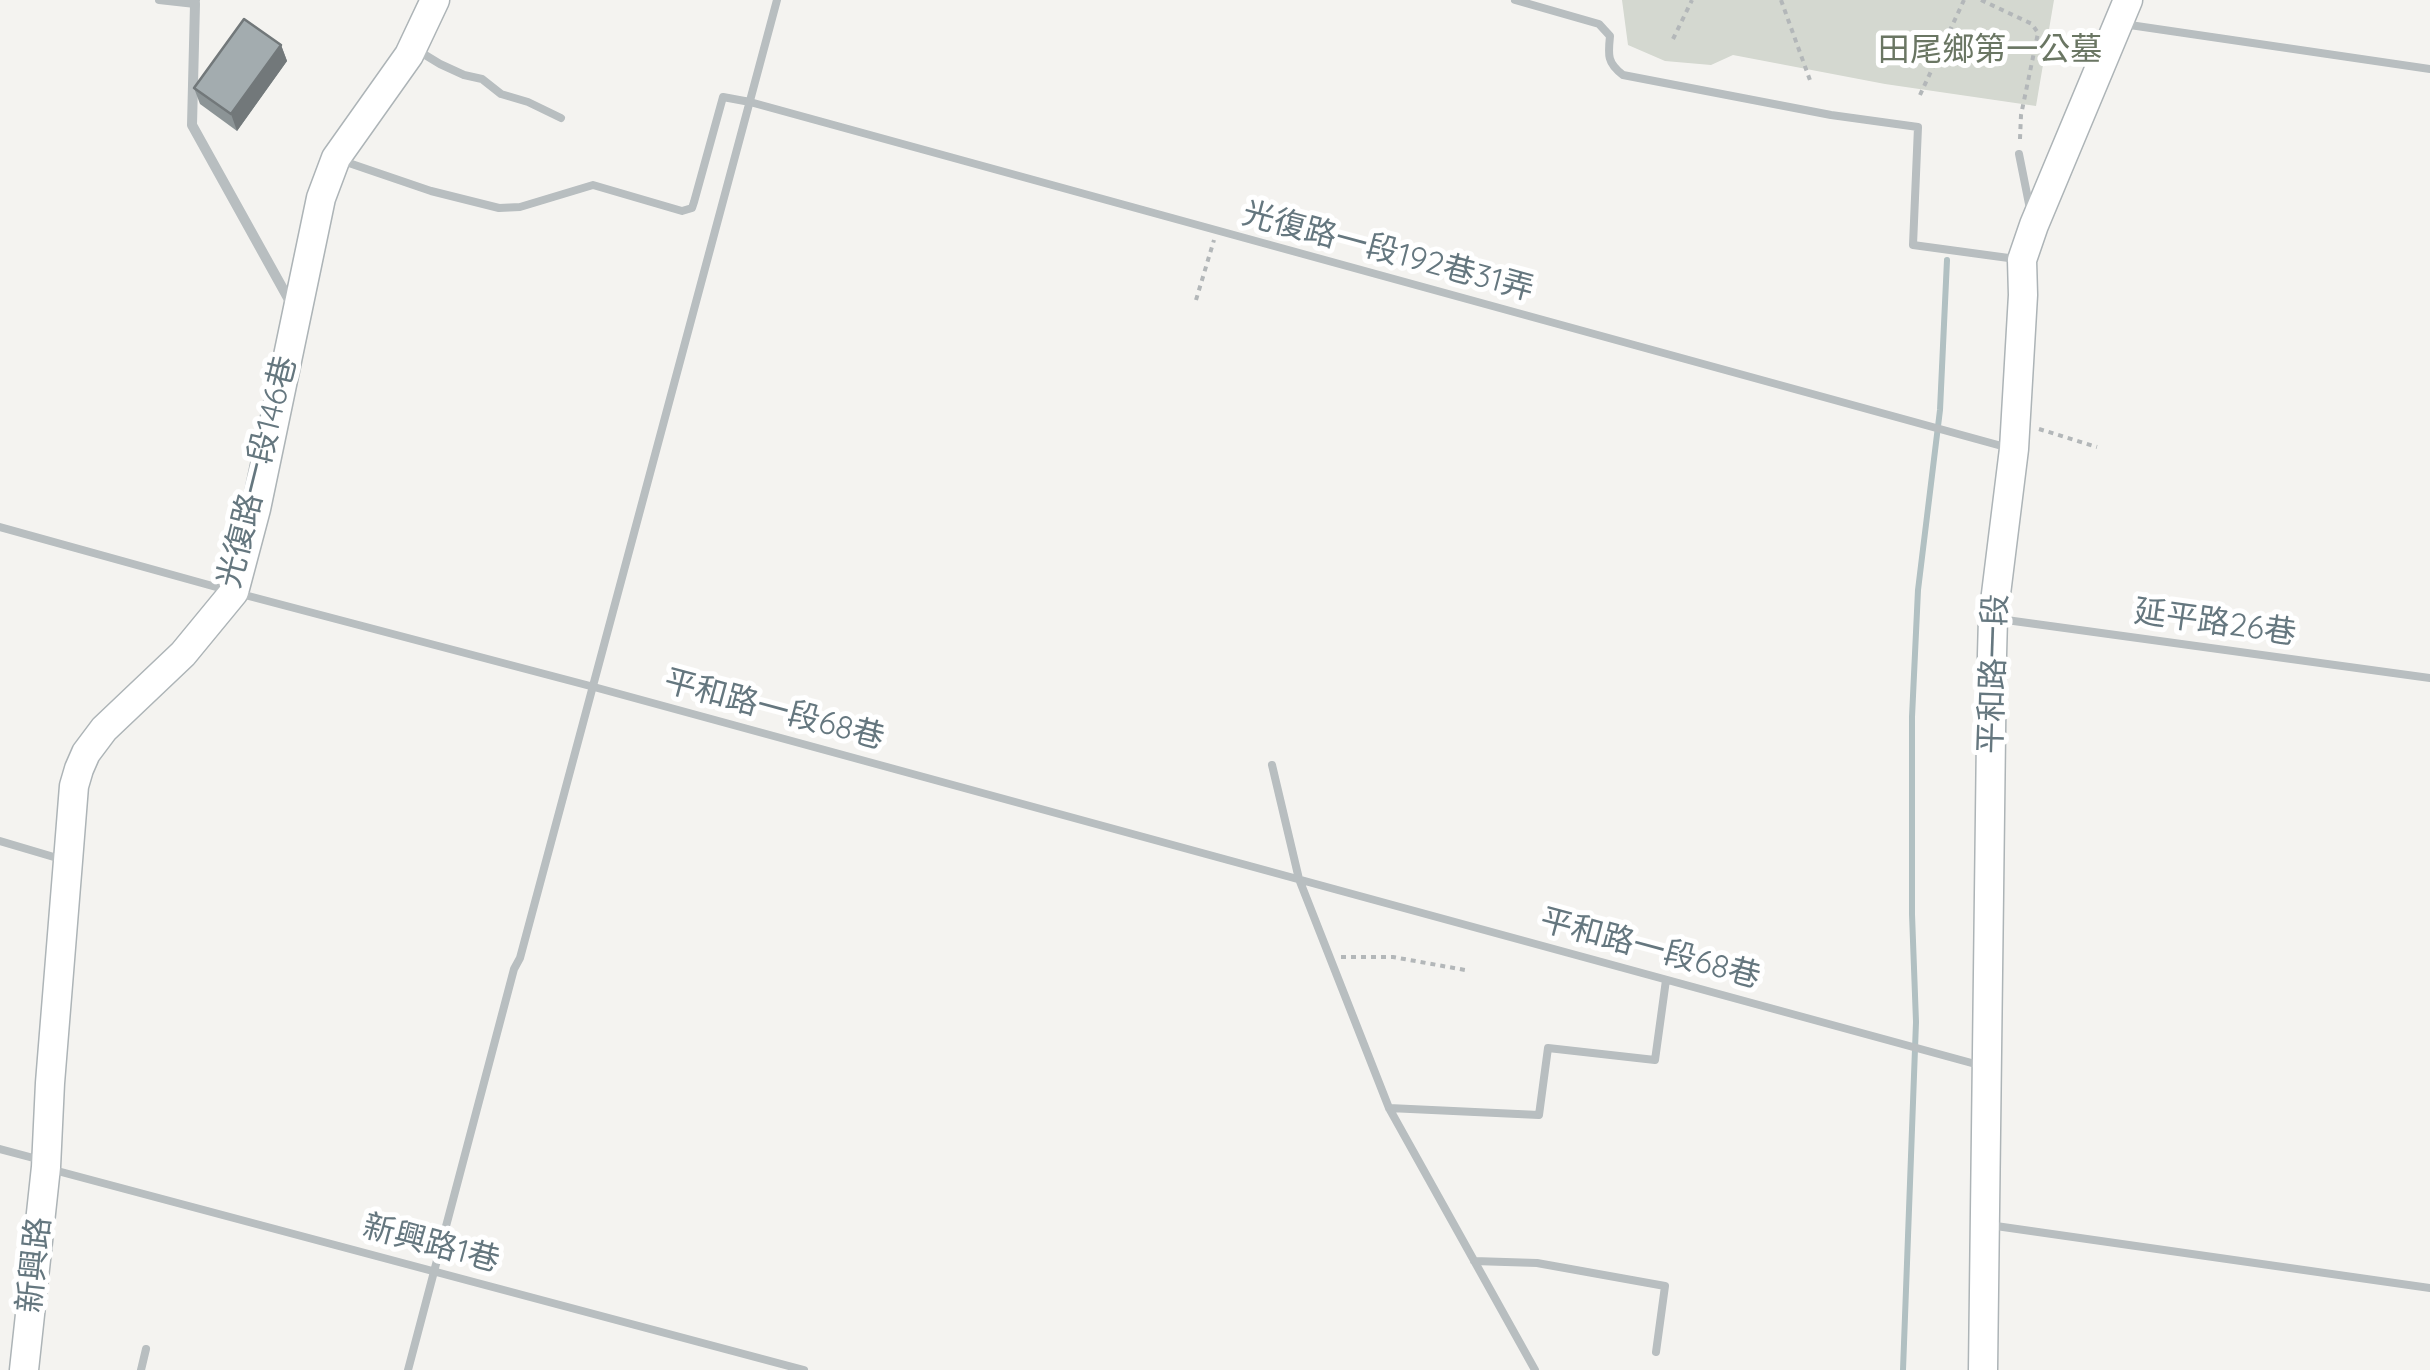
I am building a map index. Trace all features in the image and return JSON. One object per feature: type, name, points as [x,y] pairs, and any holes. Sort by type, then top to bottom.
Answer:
[{"type":"street","name":"光復路一段146巷","points":[[46,1164],[74,786],[86,753],[104,730],[183,654],[234,592],[256,509],[320,198],[336,158],[413,48],[435,0]]},
{"type":"street","points":[[195,2],[192,124],[296,312]]},
{"type":"street","name":"平和路一段","points":[[1983,1370],[1993,618],[2014,436],[2022,260],[2123,12]]},
{"type":"street","name":"新興路","points":[[24,1370],[46,1164]]},
{"type":"lane","points":[[159,0],[195,2]]},
{"type":"lane","points":[[408,1370],[776,0]]},
{"type":"lane","points":[[1515,0],[1600,24],[1610,36],[1608,58],[1623,75],[1831,115],[1918,127],[1913,245],[2022,260]]},
{"type":"lane","points":[[2123,12],[2430,69]]},
{"type":"lane","points":[[413,48],[440,64],[482,79],[501,94],[561,118]]},
{"type":"lane","points":[[336,158],[431,191],[499,208],[520,207],[593,185],[682,211],[692,208],[723,98],[750,102]]},
{"type":"lane","name":"光復路一段192巷31弄","points":[[750,102],[1217,230],[2014,436]]},
{"type":"lane","points":[[2019,154],[2034,224]]},
{"type":"lane","name":"平和路一段68巷","points":[[0,527],[1988,1068]]},
{"type":"lane","name":"延平路26巷","points":[[1993,618],[2430,678]]},
{"type":"lane","points":[[1272,765],[1299,880],[1390,1108],[1535,1370]]},
{"type":"lane","points":[[0,841],[68,861]]},
{"type":"lane","points":[[1390,1108],[1539,1116],[1548,1048],[1655,1060],[1666,980]]},
{"type":"lane","name":"新興路1巷","points":[[0,1149],[804,1370]]},
{"type":"lane","points":[[1986,1225],[2430,1288]]},
{"type":"lane","points":[[1474,1261],[1537,1263],[1666,1286],[1656,1352]]},
{"type":"lane","points":[[141,1370],[146,1349]]},
{"type":"path","points":[[1673,40],[1692,0]]},
{"type":"path","points":[[1781,0],[1811,82]]},
{"type":"path","points":[[1920,95],[1964,0]]},
{"type":"path","points":[[1981,0],[2032,24],[2038,33],[2021,115],[2019,154]]},
{"type":"path","points":[[1196,300],[1217,230]]},
{"type":"path","points":[[2014,436],[2097,447]]},
{"type":"path","points":[[1330,957],[1393,958],[1465,970]]},
{"type":"green space","name":"田尾鄉第一公墓","points":[[1622,0],[2054,0],[2036,106],[1885,84],[1733,55],[1711,65],[1665,61],[1628,45]]},
{"type":"building","points":[[244,19],[281,45],[231,114],[194,88]]},
{"type":"waterway","points":[[1903,1370],[1916,1022],[1912,717],[1918,590],[1940,410],[1947,260]]}]
